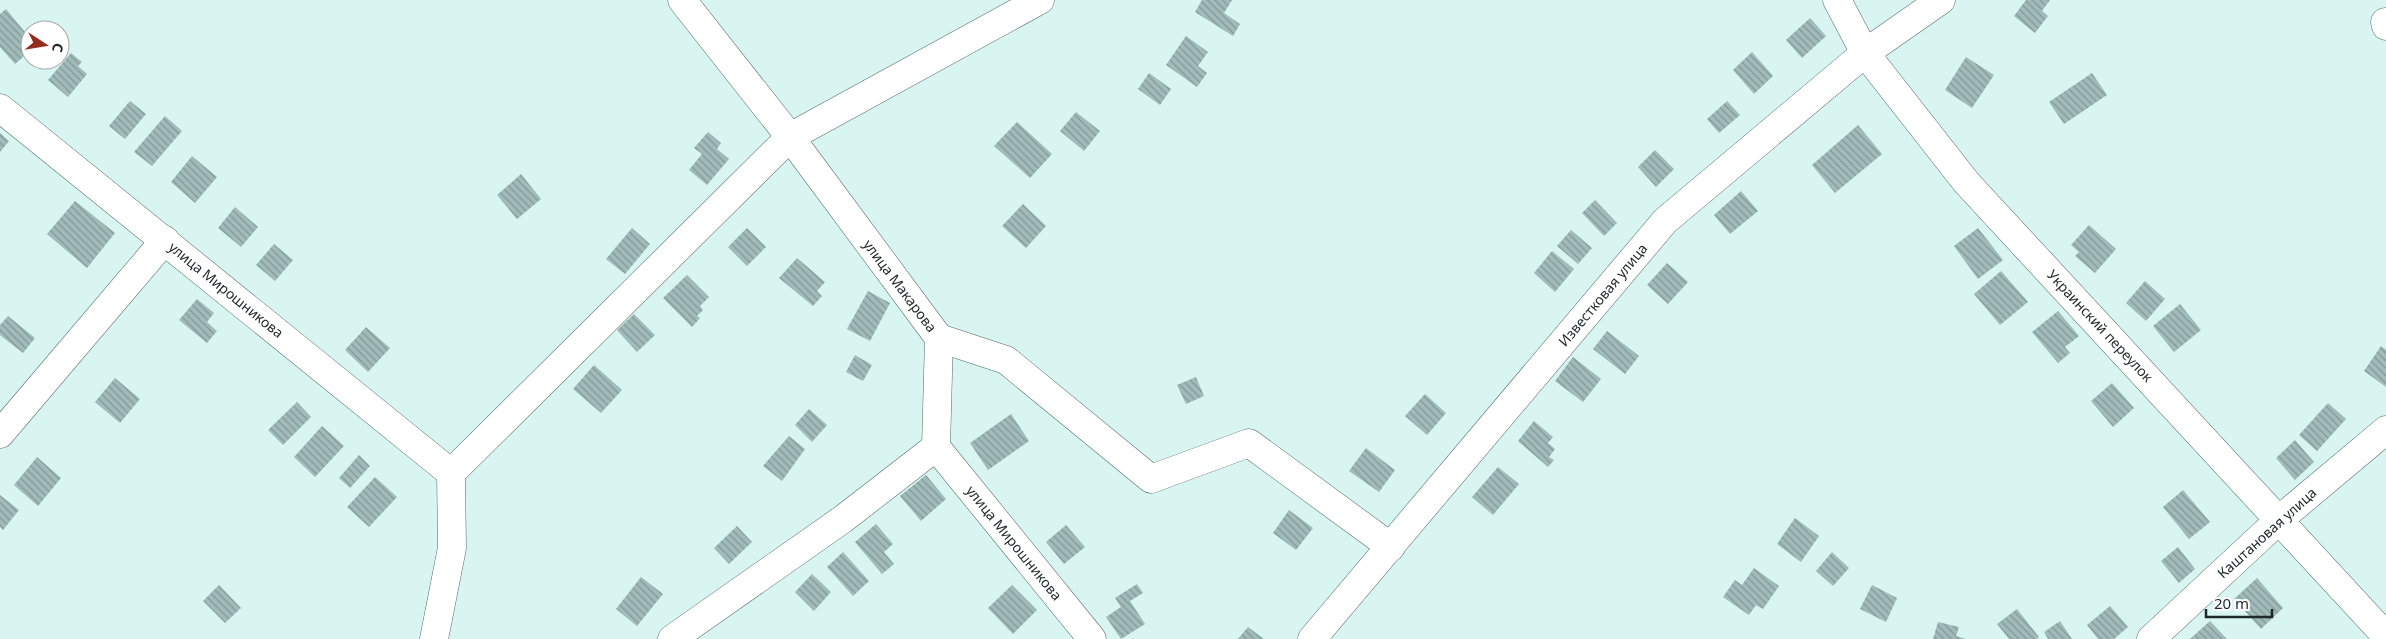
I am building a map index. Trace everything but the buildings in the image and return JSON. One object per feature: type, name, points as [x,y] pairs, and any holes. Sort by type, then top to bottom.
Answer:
[{"type":"street","name":"улица Макарова","points":[[682,0],[790,137],[939,338],[936,447]]},
{"type":"street","points":[[434,639],[452,548],[451,473],[790,137],[1040,0]]},
{"type":"street","name":"Украинский переулок","points":[[1837,0],[1865,54],[1966,182],[2280,519],[2386,636]]},
{"type":"street","name":"Известковая улица","points":[[1312,639],[1665,221],[1865,54],[1941,0]]},
{"type":"street","name":"улица Мирошникова","points":[[0,108],[451,473]]},
{"type":"street","points":[[0,434],[164,240]]},
{"type":"street","points":[[939,338],[1006,360],[1151,479],[1249,443],[1391,547]]},
{"type":"street","name":"Каштановая улица","points":[[2151,639],[2280,519],[2386,430]]},
{"type":"street","points":[[672,639],[843,519],[936,447]]},
{"type":"street","name":"улица Мирошникова","points":[[936,447],[1092,639]]}]
